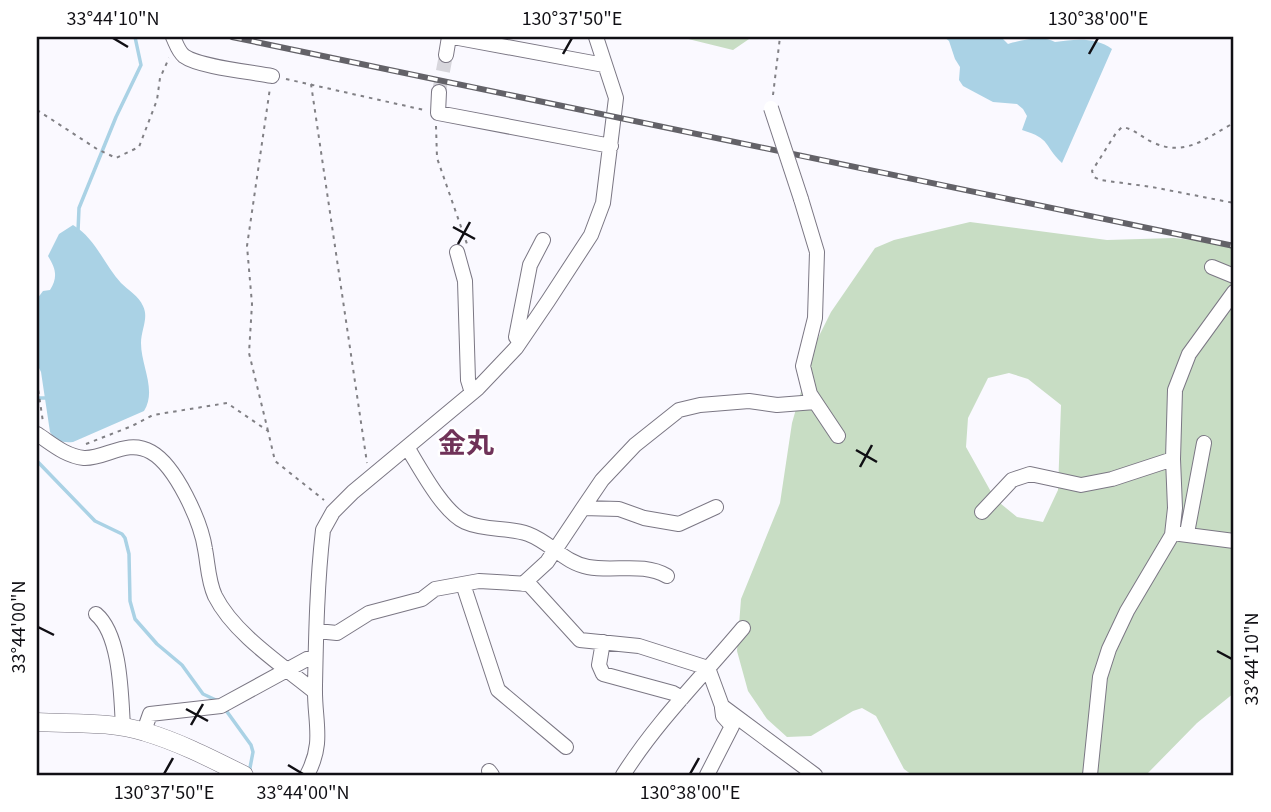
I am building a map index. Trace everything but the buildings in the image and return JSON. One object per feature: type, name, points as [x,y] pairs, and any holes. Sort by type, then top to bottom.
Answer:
[{"type":"main road","points":[[37,722],[123,727],[144,731],[208,756],[244,775]]},
{"type":"street","points":[[446,55],[451,37],[604,65]]},
{"type":"street","points":[[307,775],[315,760],[319,736],[314,692],[323,530],[333,512],[369,478],[496,370],[520,342],[591,235],[603,203],[616,98],[596,37]]},
{"type":"street","points":[[176,43],[186,57],[202,63],[272,76]]},
{"type":"street","points":[[439,92],[438,113],[611,146]]},
{"type":"street","points":[[771,108],[817,252],[815,318],[803,366],[810,394],[838,436]]},
{"type":"street","points":[[520,342],[516,337],[530,265],[543,240]]},
{"type":"street","points":[[457,252],[465,281],[468,380],[472,393]]},
{"type":"street","points":[[1212,267],[1234,276]]},
{"type":"street","points":[[1180,534],[1175,508],[1173,459],[1175,390],[1189,354],[1234,292]]},
{"type":"street","points":[[523,584],[547,562],[602,480],[635,445],[679,410],[700,405],[749,401],[777,405],[815,402]]},
{"type":"street","points":[[41,437],[51,446],[84,458],[122,448],[139,448],[152,452],[160,459],[193,510],[205,547],[214,594],[228,617],[314,692]]},
{"type":"street","points":[[1090,775],[1100,677],[1109,649],[1127,611],[1180,534],[1204,443]]},
{"type":"street","points":[[407,447],[445,504],[465,522],[527,533],[569,561],[589,567],[631,567],[659,571],[667,576]]},
{"type":"street","points":[[982,512],[1012,480],[1030,474],[1081,485],[1112,480],[1173,459]]},
{"type":"street","points":[[583,508],[619,509],[645,518],[679,524],[716,507]]},
{"type":"street","points":[[1180,534],[1234,541]]},
{"type":"street","points":[[317,631],[337,633],[369,613],[422,599],[435,589],[479,581],[529,584],[580,640],[639,646],[708,668]]},
{"type":"street","points":[[463,584],[498,690],[566,747]]},
{"type":"street","points":[[96,614],[106,625],[116,659],[123,727]]},
{"type":"street","points":[[623,775],[642,746],[743,628]]},
{"type":"street","points":[[603,642],[599,665],[603,674],[673,693],[682,698]]},
{"type":"street","points":[[144,731],[150,714],[221,706],[307,659],[315,658]]},
{"type":"street","points":[[707,775],[732,726],[723,716],[708,668]]},
{"type":"street","points":[[722,706],[816,775]]},
{"type":"path","points":[[771,108],[780,37]]},
{"type":"path","points":[[37,110],[116,158],[128,153],[139,147],[157,100],[166,61],[176,43]]},
{"type":"path","points":[[333,512],[321,497],[275,461],[249,353],[252,303],[247,246],[272,76],[438,113]]},
{"type":"path","points":[[311,83],[369,478]]},
{"type":"path","points":[[1230,125],[1191,147],[1179,148],[1152,142],[1138,132],[1122,127],[1092,172],[1094,177],[1100,180],[1234,203]]},
{"type":"path","points":[[37,382],[41,437]]},
{"type":"path","points":[[78,447],[153,415],[227,402],[268,431]]},
{"type":"green space","points":[[680,37],[752,37],[733,50]]},
{"type":"green space","points":[[970,222],[1107,240],[1174,238],[1234,245],[1234,693],[1197,723],[1146,775],[912,775],[904,769],[876,716],[862,708],[811,736],[787,737],[767,719],[748,691],[737,651],[741,599],[780,503],[792,423],[814,346],[831,312],[875,248],[894,240]],"holes":[[[1009,373],[1028,379],[1061,405],[1058,490],[1043,522],[1017,517],[995,499],[966,447],[968,418],[988,378]]]},
{"type":"water","points":[[944,37],[1001,37],[1008,44],[1038,39],[1055,42],[1085,40],[1099,42],[1112,49],[1062,163],[1043,140],[1022,130],[1027,116],[1017,104],[993,102],[963,86],[959,80],[960,67],[949,41]]},
{"type":"water","points":[[73,225],[81,230],[115,276],[143,306],[145,320],[141,343],[149,395],[144,411],[73,442],[62,442],[50,432],[41,372],[37,364],[37,299],[43,291],[50,290],[54,281],[54,269],[48,256],[59,234]]},
{"type":"waterway","points":[[78,231],[79,208],[116,117],[141,65],[135,37]]},
{"type":"waterway","points":[[37,403],[39,398],[48,398]]},
{"type":"waterway","points":[[37,461],[95,521],[122,534],[129,554],[130,601],[135,619],[157,644],[182,665],[203,694],[218,701]]},
{"type":"waterway","points":[[225,709],[251,745],[253,752],[249,773]]},
{"type":"tunnel","points":[[439,92],[446,55]]},
{"type":"railway","points":[[232,37],[1234,246]]},
{"type":"district","name":"金丸","points":[[466,443]]}]
